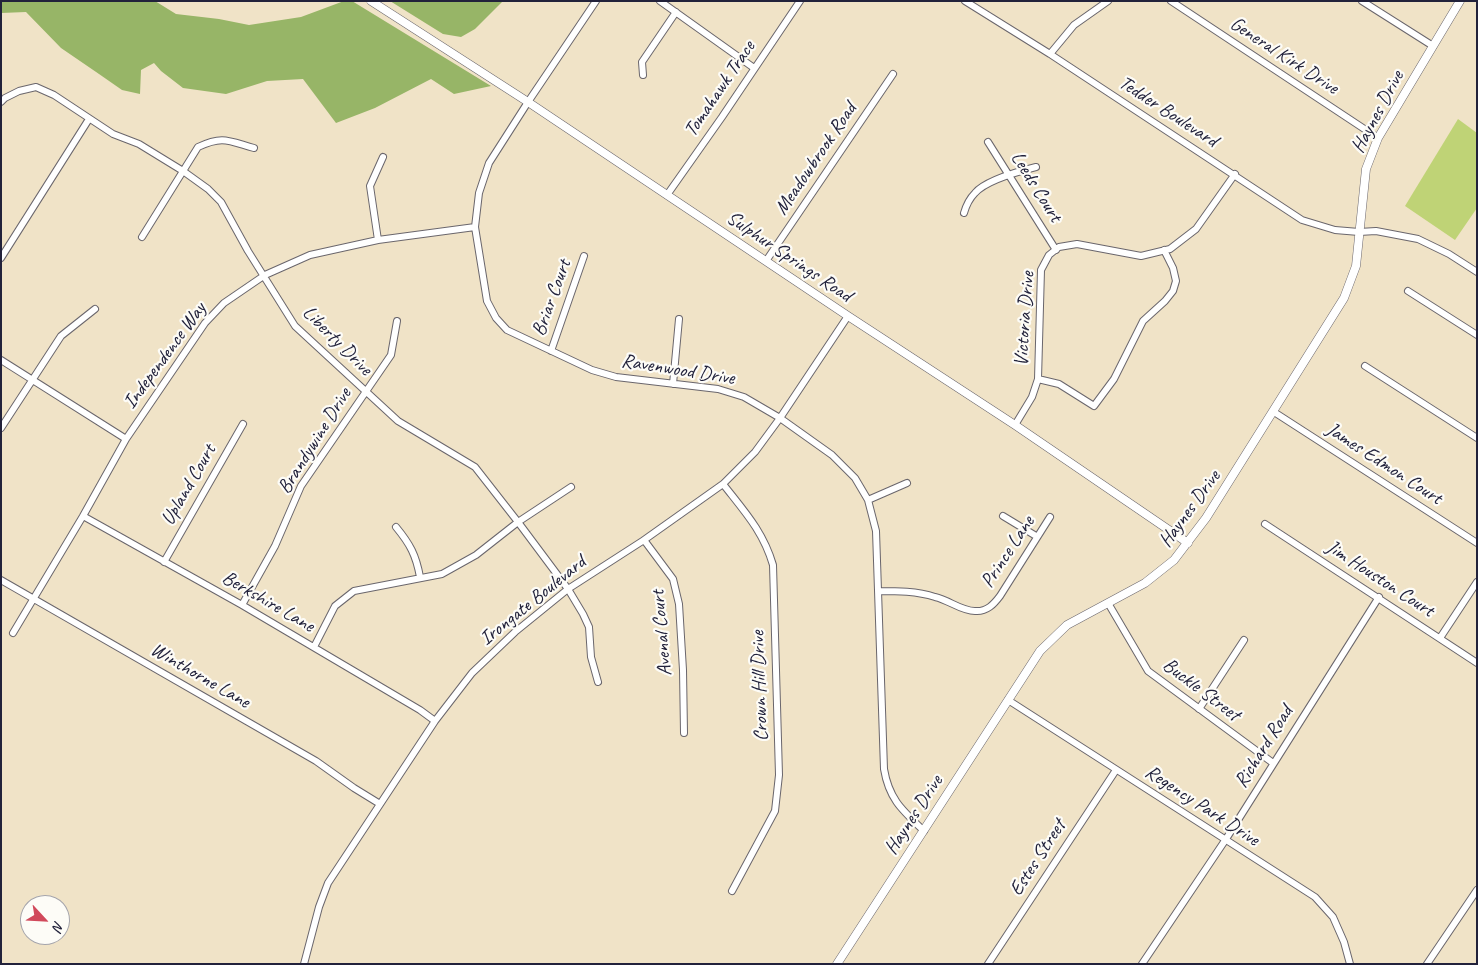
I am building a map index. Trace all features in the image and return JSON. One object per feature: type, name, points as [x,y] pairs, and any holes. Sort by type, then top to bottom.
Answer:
[{"type":"street","name":"Sulphur Springs Road","points":[[371,1],[528,102],[1188,543]]},
{"type":"street","name":"Ravenwood Drive","points":[[596,1],[489,163],[479,193],[475,227],[487,300],[496,318],[507,330],[592,370],[616,377],[724,390],[744,398],[780,418],[832,455],[855,478],[868,500],[876,531],[886,783],[900,809],[924,831]]},
{"type":"street","points":[[660,1],[754,68]]},
{"type":"street","name":"Tomahawk Trace","points":[[667,195],[800,1]]},
{"type":"street","name":"Tedder Boulevard","points":[[965,1],[1235,174],[1302,220],[1334,230],[1376,231],[1418,239],[1449,254],[1477,272]]},
{"type":"street","points":[[1050,54],[1074,25],[1108,1]]},
{"type":"street","name":"General Kirk Drive","points":[[1171,1],[1378,138]]},
{"type":"street","points":[[1362,1],[1433,46]]},
{"type":"street","name":"Haynes Drive","points":[[837,964],[1040,652],[1067,625],[1145,583],[1174,560],[1206,518],[1344,298],[1356,266],[1366,169],[1378,138],[1460,1]]},
{"type":"street","points":[[643,75],[642,62],[676,12]]},
{"type":"street","name":"Meadowbrook Road","points":[[766,261],[892,74]]},
{"type":"street","name":"Liberty Drive","points":[[1,102],[19,91],[36,87],[54,95],[113,134],[139,144],[208,189],[221,202],[295,326],[398,422],[476,467],[568,589],[590,627],[591,657],[598,682]]},
{"type":"street","points":[[1,258],[90,119]]},
{"type":"street","points":[[142,237],[198,147],[222,139],[254,148]]},
{"type":"street","name":"Leeds Court","points":[[988,142],[1010,174],[1056,250]]},
{"type":"street","points":[[378,240],[370,186],[383,157]]},
{"type":"street","points":[[964,213],[975,193],[1010,174],[1036,167]]},
{"type":"street","name":"Victoria Drive","points":[[1015,426],[1032,398],[1038,380],[1041,270],[1049,255],[1059,247],[1077,244],[1141,256],[1170,249],[1196,229],[1235,174]]},
{"type":"street","name":"Independence Way","points":[[13,633],[83,516],[126,439],[205,324],[224,303],[265,276],[310,254],[378,240],[475,227]]},
{"type":"street","points":[[1038,380],[1059,384],[1094,406],[1114,379],[1143,322],[1173,292],[1176,281],[1164,250]]},
{"type":"street","name":"Briar Court","points":[[550,351],[584,256]]},
{"type":"street","points":[[1408,291],[1477,336]]},
{"type":"street","points":[[1,428],[61,336],[96,310]]},
{"type":"street","name":"Irongate Boulevard","points":[[304,964],[319,907],[328,883],[435,721],[472,673],[515,632],[568,589],[644,540],[723,484],[755,452],[848,316]]},
{"type":"street","points":[[673,384],[679,319]]},
{"type":"street","name":"Brandywine Drive","points":[[242,605],[275,546],[302,486],[391,355],[397,321]]},
{"type":"street","points":[[1,360],[126,439]]},
{"type":"street","points":[[1365,366],[1477,438]]},
{"type":"street","name":"James Edmon Court","points":[[1274,412],[1477,543]]},
{"type":"street","name":"Upland Court","points":[[164,562],[243,424]]},
{"type":"street","name":"Crown Hill Drive","points":[[723,484],[761,533],[768,547],[773,565],[779,776],[775,810],[732,891]]},
{"type":"street","points":[[868,500],[907,484]]},
{"type":"street","points":[[314,647],[335,606],[354,591],[442,574],[476,555],[518,522],[571,487]]},
{"type":"street","name":"Berkshire Lane","points":[[83,516],[242,605],[420,710],[435,721]]},
{"type":"street","points":[[1003,516],[1036,536]]},
{"type":"street","name":"Prince Lane","points":[[878,591],[914,592],[936,597],[964,609],[985,610],[994,604],[1000,596],[1036,536],[1050,517]]},
{"type":"street","name":"Jim Houston Court","points":[[1265,524],[1477,663]]},
{"type":"street","points":[[396,527],[410,545],[420,577]]},
{"type":"street","name":"Avenal Court","points":[[644,540],[673,579],[679,604],[684,733]]},
{"type":"street","name":"Winthorne Lane","points":[[1,580],[316,761],[380,804]]},
{"type":"street","points":[[1440,638],[1477,582]]},
{"type":"street","name":"Richard Road","points":[[1142,964],[1226,839],[1379,598]]},
{"type":"street","name":"Buckle Street","points":[[1108,603],[1148,672],[1273,763]]},
{"type":"street","points":[[1199,709],[1244,640]]},
{"type":"street","name":"Regency Park Drive","points":[[1008,700],[1315,897],[1333,916],[1344,942],[1350,964]]},
{"type":"street","name":"Estes Street","points":[[988,964],[1116,770]]},
{"type":"street","points":[[1427,964],[1477,890]]},
{"type":"green space","points":[[1,1],[155,1],[176,14],[249,25],[301,17],[344,1],[352,1],[491,86],[454,94],[431,79],[375,108],[336,123],[303,79],[267,81],[226,94],[183,88],[154,63],[141,70],[140,94],[122,90],[61,48],[26,12],[1,13]]},
{"type":"green space","points":[[390,1],[503,1],[475,29],[461,37],[443,34]]},
{"type":"green space","points":[[1458,119],[1477,133],[1477,208],[1455,240],[1405,206]]}]
